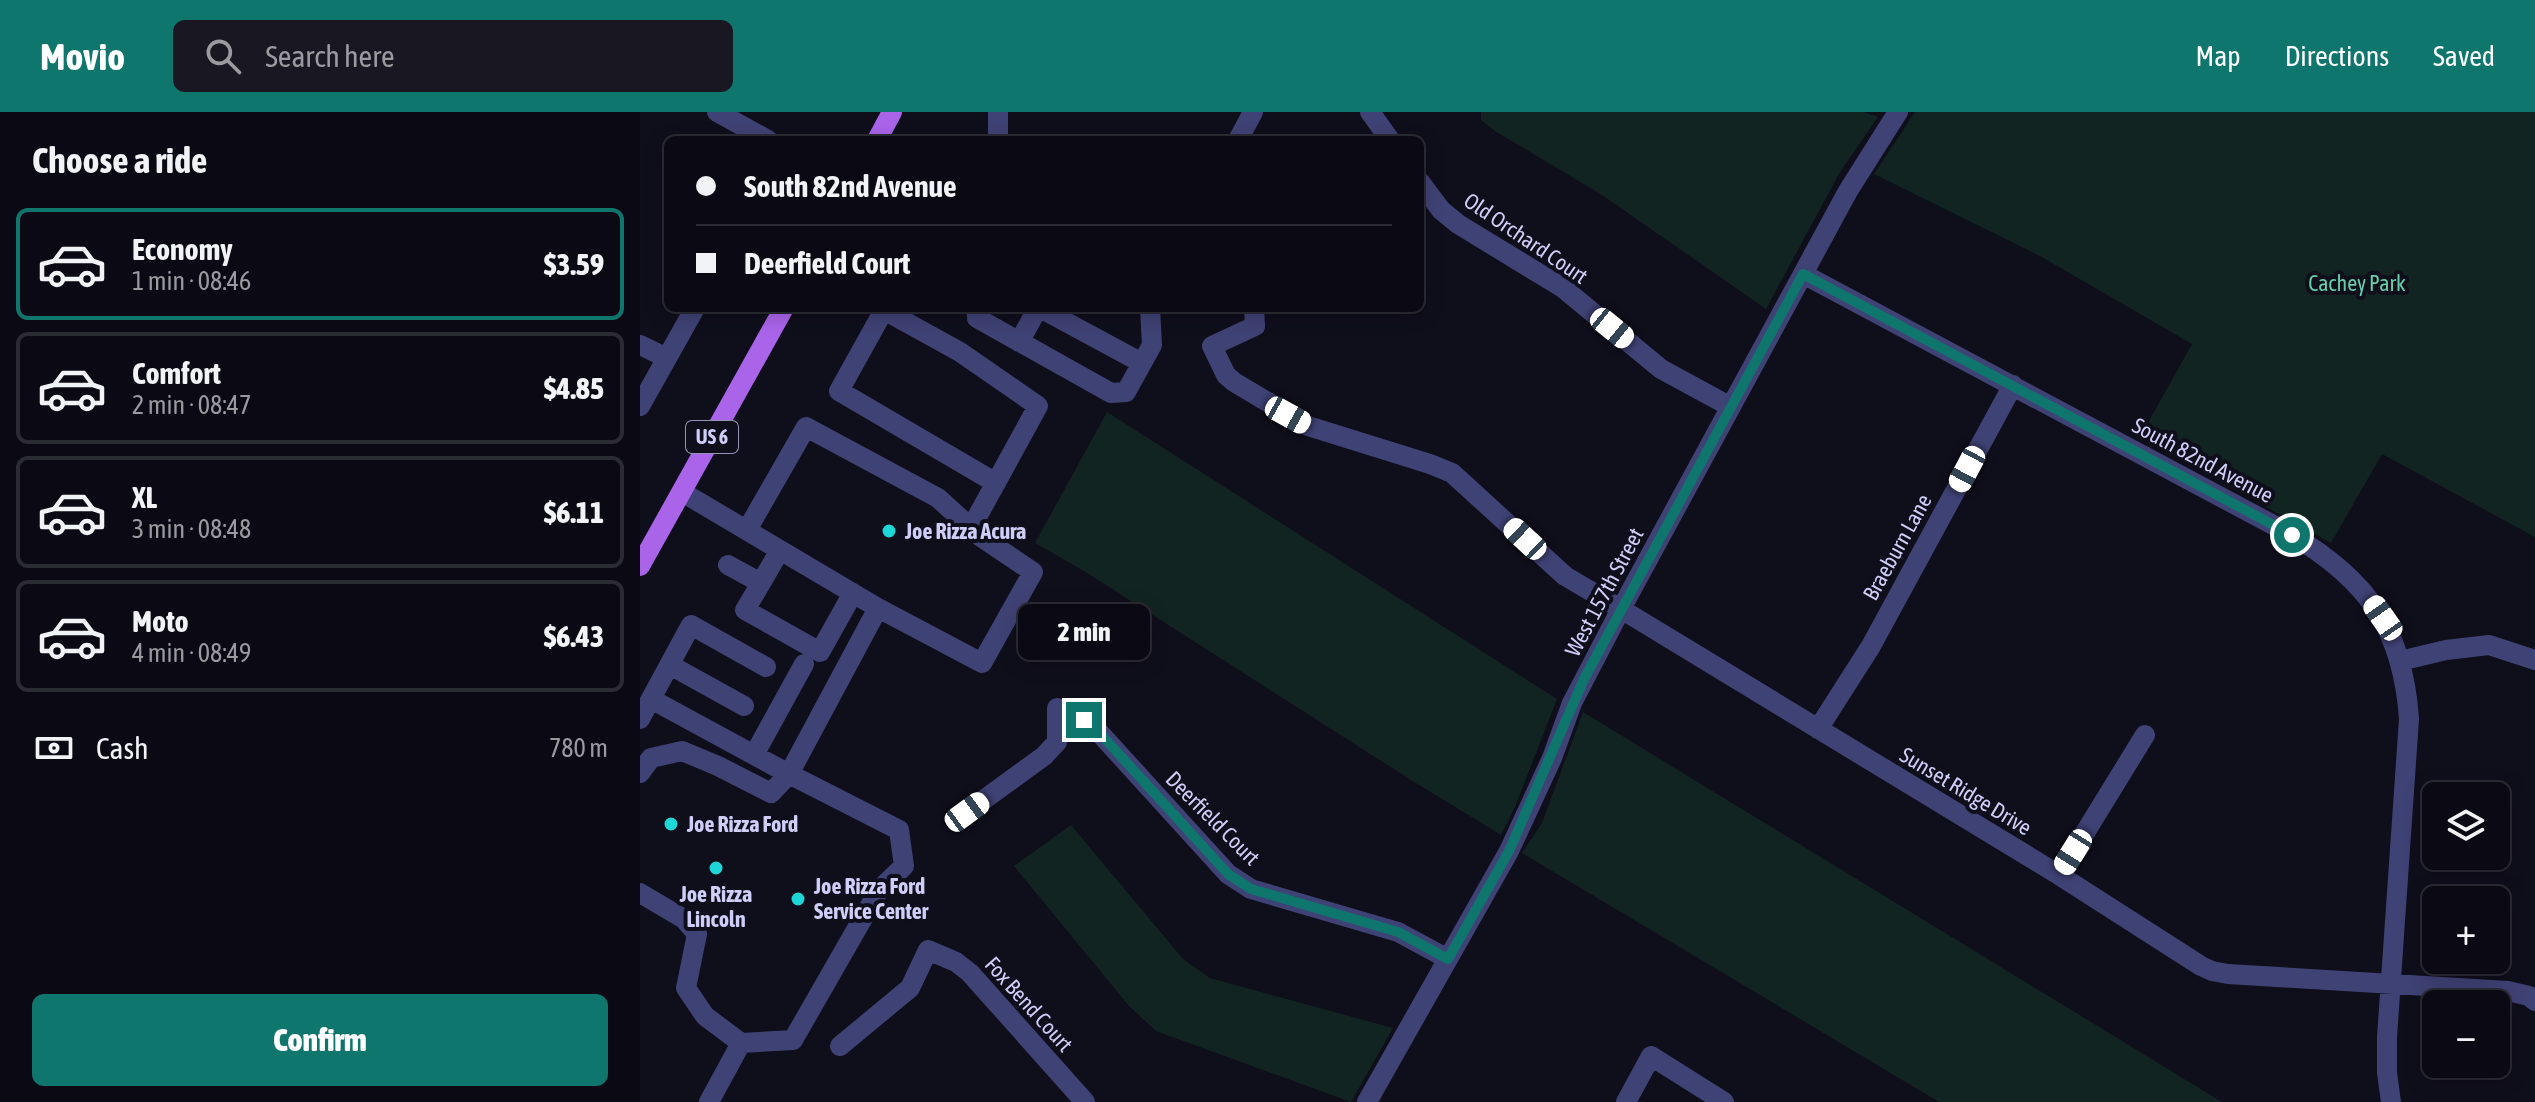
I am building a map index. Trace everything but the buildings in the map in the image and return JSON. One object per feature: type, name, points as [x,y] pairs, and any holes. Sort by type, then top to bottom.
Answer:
[{"type":"main road","points":[[879,136],[892,112]]},
{"type":"main road","name":"US 6","points":[[640,566],[782,312]]},
{"type":"street","points":[[717,112],[761,136]]},
{"type":"street","points":[[998,112],[998,136]]},
{"type":"street","points":[[1240,136],[1253,112]]},
{"type":"street","points":[[1370,112],[1387,136]]},
{"type":"street","name":"West 157th Street","points":[[1367,1102],[1509,851],[1552,758],[1572,703],[1621,609],[1848,191],[1898,112]]},
{"type":"street","name":"Old Orchard Court","points":[[1424,187],[1441,210],[1458,224],[1563,288],[1661,369],[1731,407]]},
{"type":"street","name":"South 82nd Avenue","points":[[1803,274],[2318,550],[2366,594],[2383,618],[2400,661],[2407,685],[2409,719],[2387,1037],[2391,1102]]},
{"type":"street","points":[[640,406],[693,312]]},
{"type":"street","points":[[883,312],[839,391],[996,483]]},
{"type":"street","points":[[888,312],[960,352],[1038,406],[971,528]]},
{"type":"street","points":[[977,312],[977,318],[1111,393],[1126,392],[1152,345],[1150,312]]},
{"type":"street","points":[[1019,342],[1037,312]]},
{"type":"street","points":[[1046,312],[1142,363]]},
{"type":"street","name":"Sunset Ridge Drive","points":[[1254,312],[1255,326],[1212,346],[1226,375],[1262,400],[1308,426],[1452,473],[1565,576],[2059,875],[2189,959],[2212,971],[2508,991],[2529,996],[2535,1001]]},
{"type":"street","points":[[640,345],[667,358]]},
{"type":"street","name":"Braeburn Lane","points":[[1818,729],[1871,646],[2013,385]]},
{"type":"street","points":[[682,492],[878,608],[982,663],[1033,572],[971,528],[938,498],[806,427],[747,530]]},
{"type":"street","points":[[780,550],[745,610],[820,652],[853,593]]},
{"type":"street","points":[[728,565],[761,583]]},
{"type":"street","points":[[640,773],[651,758],[682,751],[771,793],[789,774],[878,608]]},
{"type":"street","points":[[640,719],[691,625],[766,667]]},
{"type":"street","points":[[2400,661],[2446,650],[2489,645],[2535,660]]},
{"type":"street","points":[[754,755],[804,664]]},
{"type":"street","points":[[670,665],[744,706]]},
{"type":"street","points":[[640,893],[684,919],[697,934],[686,988],[705,1016],[741,1043],[793,1040],[879,890],[904,866],[899,830],[651,699]]},
{"type":"street","name":"Deerfield Court","points":[[967,812],[1044,756],[1057,742],[1057,708],[1096,729],[1228,874],[1251,889],[1398,932],[1448,959]]},
{"type":"street","points":[[2059,875],[2145,735]]},
{"type":"street","name":"Fox Bend Court","points":[[840,1046],[910,988],[928,950],[956,962],[970,973],[1085,1102]]},
{"type":"street","points":[[709,1102],[741,1043]]},
{"type":"street","points":[[1626,1102],[1651,1056],[1724,1102]]},
{"type":"green space","points":[[1481,112],[1863,112],[1878,117],[1840,172],[1766,309],[1602,195],[1495,131],[1481,120]]},
{"type":"green space","name":"Cachey Park","points":[[1915,112],[2535,112],[2535,537],[2382,454],[2331,543],[2140,437],[2192,344],[2040,256],[1874,174]]},
{"type":"green space","points":[[1107,412],[1557,699],[1501,835],[1035,543]]},
{"type":"green space","points":[[1583,712],[2222,1102],[1939,1102],[1522,853],[1542,823]]},
{"type":"green space","points":[[1071,825],[1183,959],[1210,978],[1393,1028],[1351,1102],[1156,1031],[1129,1006],[1014,866]]},
{"type":"place","name":"Joe Rizza Acura","points":[[889,531]]},
{"type":"place","name":"Joe Rizza Ford","points":[[671,824]]},
{"type":"place","name":"Joe Rizza Lincoln","points":[[716,868]]},
{"type":"place","name":"Joe Rizza Ford Service Center","points":[[798,899]]},
{"type":"route","points":[[1084,720],[1096,729],[1228,874],[1251,889],[1398,932],[1448,959],[1509,851],[1584,679],[1803,274],[2292,535]]}]
